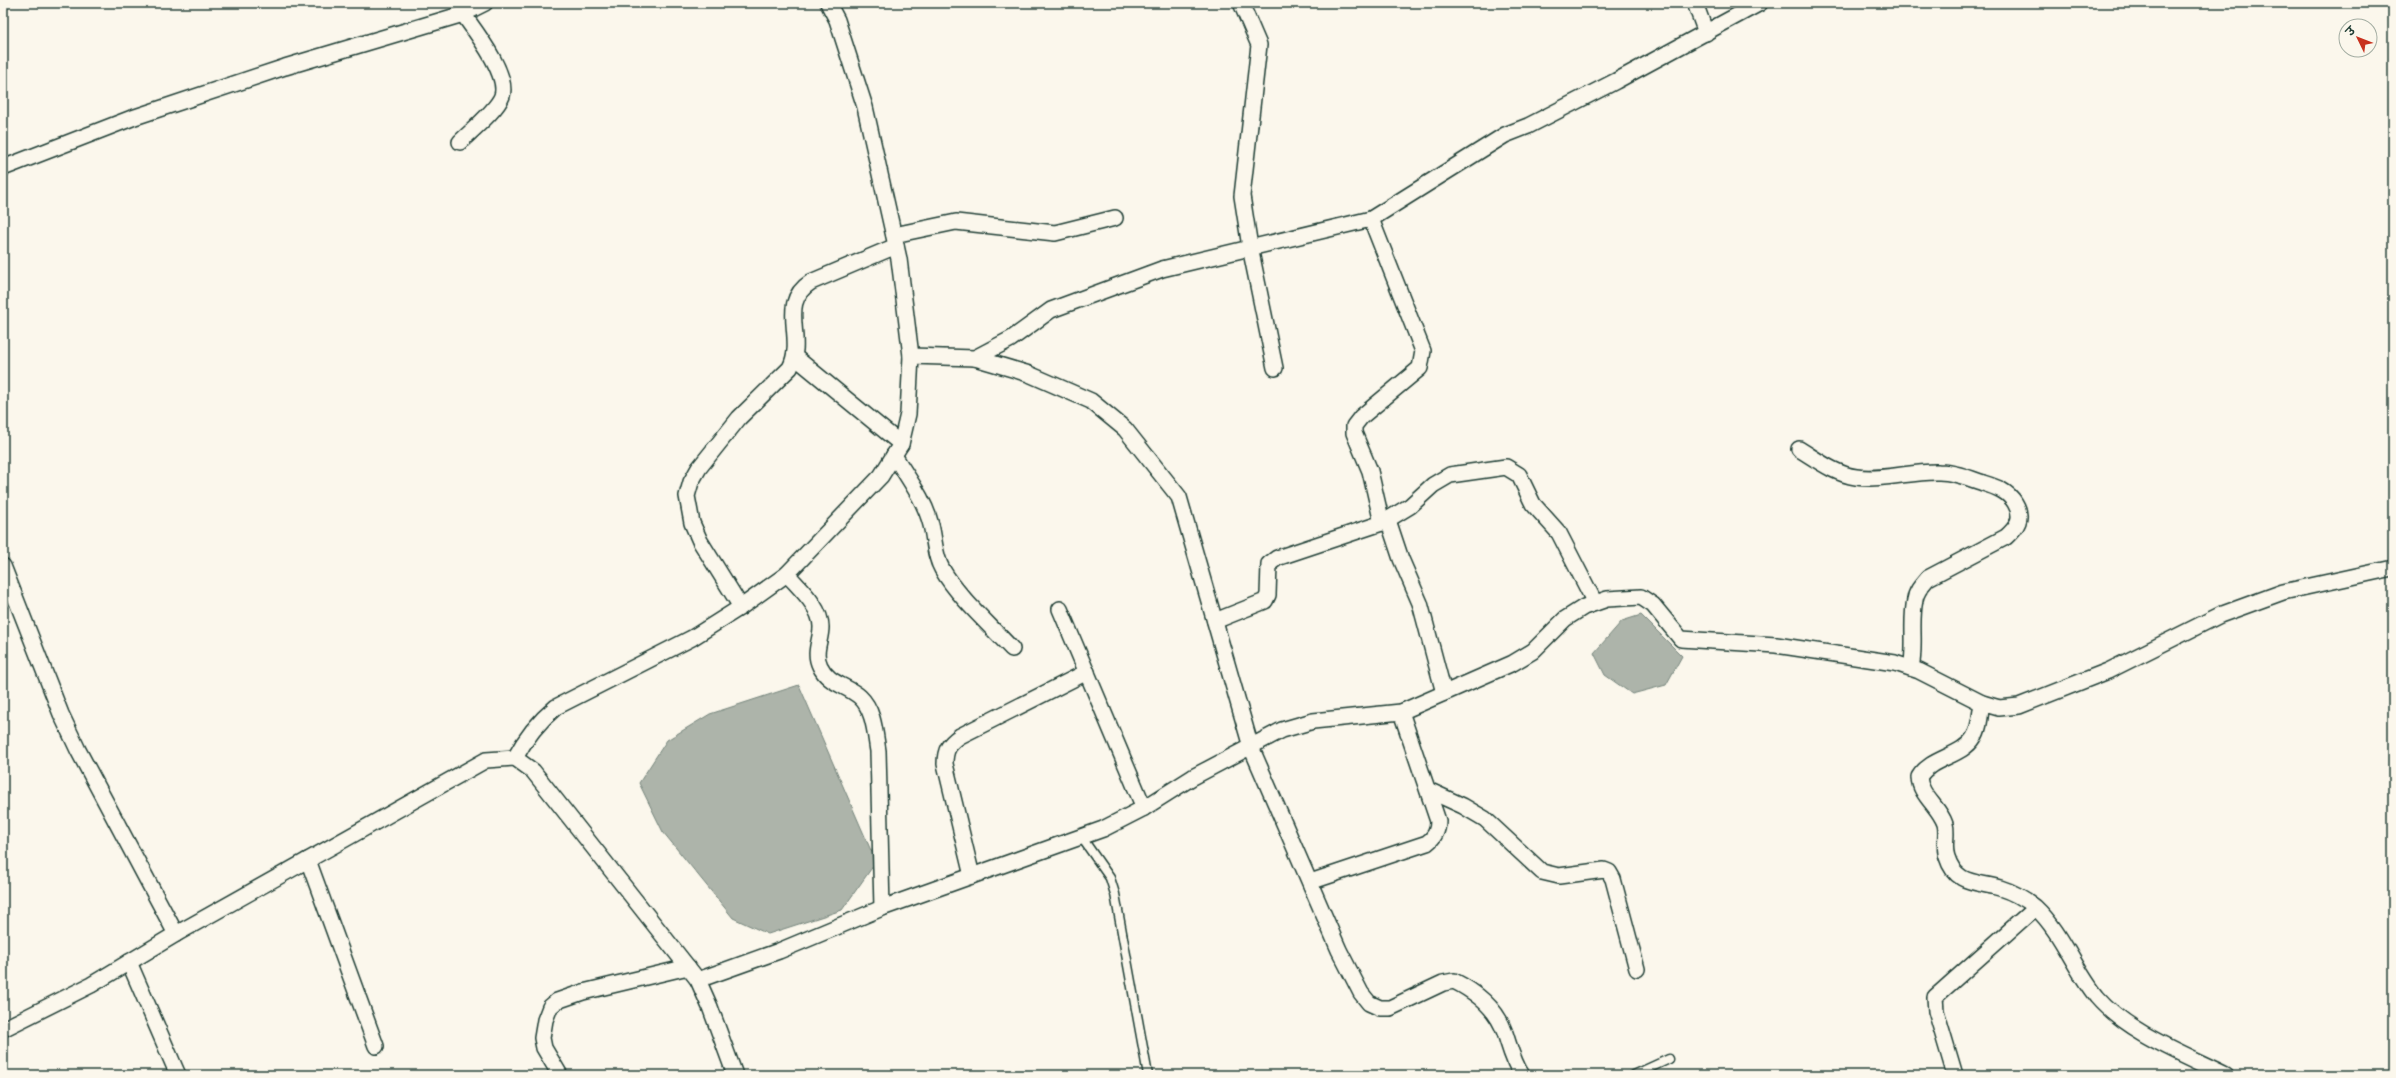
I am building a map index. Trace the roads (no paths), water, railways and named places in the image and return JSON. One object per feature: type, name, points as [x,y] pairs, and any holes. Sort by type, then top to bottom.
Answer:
[{"type":"street","points":[[3,168],[139,115],[285,67],[463,14],[486,3]]},
{"type":"street","points":[[515,758],[525,738],[541,720],[556,707],[692,638],[741,607],[788,574],[881,476],[898,450],[908,414],[911,356],[895,241],[865,107],[836,20],[828,3]]},
{"type":"street","points":[[1241,3],[1259,45],[1242,182],[1250,247],[1275,368]]},
{"type":"street","points":[[1696,3],[1706,33]]},
{"type":"street","points":[[975,358],[1011,339],[1051,310],[1162,269],[1250,247],[1349,226],[1372,218],[1505,135],[1562,109],[1760,3]]},
{"type":"street","points":[[460,142],[495,106],[502,96],[498,72],[493,60],[463,14]]},
{"type":"street","points":[[741,607],[700,541],[692,523],[688,496],[691,482],[699,468],[739,418],[782,376],[795,357],[794,305],[795,297],[802,288],[895,241],[956,222],[1055,233],[1115,218]]},
{"type":"street","points":[[1372,218],[1423,350],[1420,368],[1361,417],[1354,426],[1354,433],[1370,471],[1385,522],[1420,603],[1444,693]]},
{"type":"street","points":[[911,356],[975,358],[1065,388],[1091,401],[1125,429],[1179,497],[1251,746],[1339,950],[1361,993],[1369,1003],[1380,1008],[1390,1008],[1443,983],[1454,981],[1493,1010],[1504,1032],[1510,1052],[1522,1075]]},
{"type":"street","points":[[795,357],[898,450],[931,525],[937,559],[942,570],[954,586],[1012,649]]},
{"type":"street","points":[[1799,449],[1841,474],[1871,478],[1948,472],[1988,484],[2011,495],[2018,509],[2020,519],[2015,528],[2006,537],[1928,578],[1919,589],[1915,600],[1912,663]]},
{"type":"street","points":[[1215,621],[1265,601],[1268,595],[1269,564],[1278,558],[1385,522],[1410,506],[1433,485],[1450,475],[1506,467],[1518,476],[1533,504],[1559,533],[1595,603]]},
{"type":"street","points":[[3,566],[64,722],[176,934]]},
{"type":"street","points":[[698,980],[779,951],[882,908],[1082,838],[1144,808],[1193,777],[1282,730],[1313,721],[1401,712],[1513,664],[1533,651],[1565,619],[1584,607],[1607,599],[1641,597],[1653,605],[1681,639],[1776,645],[1895,663],[1912,663],[1982,703],[1999,708],[2020,706],[2040,700],[2108,671],[2220,614],[2283,592],[2393,568]]},
{"type":"street","points":[[788,574],[814,607],[819,618],[821,627],[816,655],[820,666],[827,677],[836,684],[859,696],[867,706],[874,726],[878,751],[882,908]]},
{"type":"street","points":[[1060,609],[1144,808]]},
{"type":"street","points":[[972,876],[945,764],[945,752],[950,744],[960,736],[1086,672]]},
{"type":"street","points":[[1982,703],[1975,736],[1969,744],[1922,771],[1919,777],[1919,784],[1946,825],[1947,857],[1959,876],[1973,884],[2011,892],[2035,908],[2065,946],[2096,996],[2111,1012],[2136,1029],[2226,1075]]},
{"type":"street","points":[[1310,882],[1427,843],[1434,838],[1438,829],[1438,821],[1401,712]]},
{"type":"street","points":[[3,1029],[91,985],[176,934],[486,760],[515,758],[533,772],[698,980],[710,1007],[735,1075]]},
{"type":"street","points":[[1428,790],[1464,806],[1485,819],[1542,872],[1559,876],[1604,870],[1609,872],[1613,879],[1637,969]]},
{"type":"street","points":[[308,860],[376,1046]]},
{"type":"street","points":[[1955,1075],[1936,1011],[1935,997],[2035,908]]},
{"type":"street","points":[[129,962],[178,1075]]},
{"type":"street","points":[[560,1075],[544,1048],[542,1038],[545,1020],[550,1007],[557,1001],[583,992],[688,967]]},
{"type":"lane","points":[[1082,838],[1110,878],[1115,894],[1148,1075]]},
{"type":"lane","points":[[1634,1075],[1669,1060]]}]
